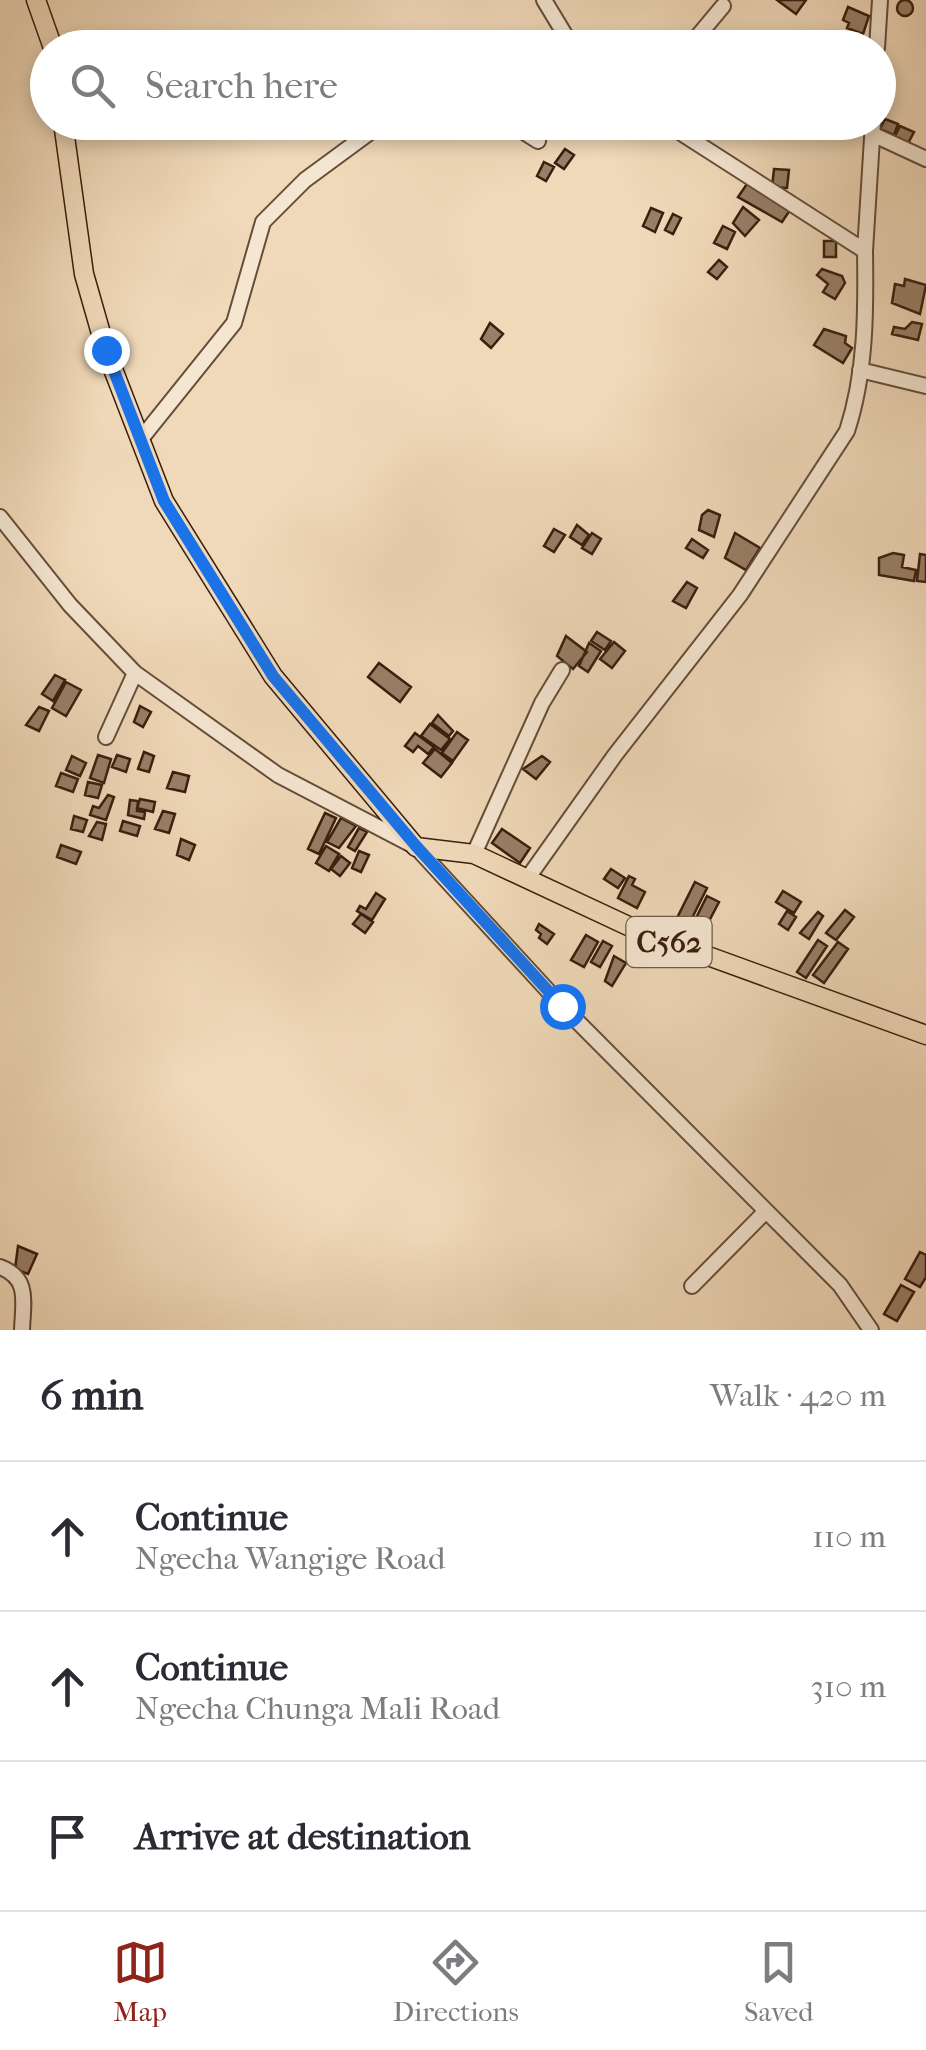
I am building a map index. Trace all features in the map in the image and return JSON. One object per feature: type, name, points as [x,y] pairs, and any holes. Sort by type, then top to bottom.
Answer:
[{"type":"main road","points":[[36,0],[46,30]]},
{"type":"main road","points":[[65,140],[84,274],[106,350],[164,501],[273,676],[416,846]]},
{"type":"main road","name":"C562","points":[[416,846],[474,854],[639,932],[926,1035]]},
{"type":"street","points":[[878,30],[880,0]]},
{"type":"street","points":[[548,1],[560,30]]},
{"type":"street","points":[[703,30],[723,6]]},
{"type":"street","points":[[140,440],[234,323],[263,222],[304,180],[360,140]]},
{"type":"street","points":[[692,140],[866,251]]},
{"type":"street","points":[[527,879],[616,754],[740,596],[847,430],[866,317],[871,140]]},
{"type":"street","points":[[893,140],[926,159]]},
{"type":"street","points":[[860,370],[926,386]]},
{"type":"street","points":[[0,517],[70,605],[135,673],[278,776],[416,846],[562,1006],[840,1286],[870,1330]]},
{"type":"street","points":[[474,854],[542,703],[562,670]]},
{"type":"street","points":[[106,737],[135,673]]},
{"type":"street","points":[[692,1286],[766,1211]]},
{"type":"street","points":[[0,1267],[15,1273],[22,1282],[22,1330]]},
{"type":"building","points":[[777,0],[806,0],[796,14]]},
{"type":"building","points":[[905,0],[913,8],[905,16],[897,8]]},
{"type":"building","points":[[848,7],[869,16],[864,30],[847,28],[849,23],[843,20]]},
{"type":"building","points":[[900,126],[914,132],[906,147],[893,140]]},
{"type":"building","points":[[565,149],[574,155],[564,169],[555,163]]},
{"type":"building","points":[[544,162],[554,167],[546,181],[537,176]]},
{"type":"building","points":[[774,169],[789,170],[787,188],[772,187]]},
{"type":"building","points":[[749,181],[790,210],[782,222],[738,197]]},
{"type":"building","points":[[743,207],[759,220],[745,236],[733,223]]},
{"type":"building","points":[[651,208],[663,213],[655,232],[643,226]]},
{"type":"building","points":[[673,214],[681,218],[673,234],[665,230]]},
{"type":"building","points":[[723,226],[735,232],[727,249],[714,243]]},
{"type":"building","points":[[824,241],[836,241],[836,257],[824,257]]},
{"type":"building","points":[[719,260],[727,267],[717,279],[708,272]]},
{"type":"building","points":[[822,269],[842,276],[845,283],[835,299],[823,292],[828,284],[817,275]]},
{"type":"building","points":[[905,279],[926,285],[920,314],[892,303],[895,284],[904,286]]},
{"type":"building","points":[[912,322],[922,324],[918,340],[892,334],[894,327],[905,329]]},
{"type":"building","points":[[490,323],[503,334],[491,348],[481,339]]},
{"type":"building","points":[[824,329],[846,336],[845,343],[852,348],[843,363],[814,345]]},
{"type":"building","points":[[708,510],[720,515],[714,537],[699,530],[702,515]]},
{"type":"building","points":[[577,525],[589,535],[582,545],[570,537]]},
{"type":"building","points":[[554,529],[565,535],[554,552],[544,546]]},
{"type":"building","points":[[592,533],[601,539],[592,554],[582,548]]},
{"type":"building","points":[[735,533],[760,548],[746,570],[725,558]]},
{"type":"building","points":[[692,539],[708,550],[703,558],[686,548]]},
{"type":"building","points":[[893,553],[904,555],[902,567],[916,570],[914,581],[879,575],[879,558]]},
{"type":"building","points":[[920,554],[926,555],[926,582],[917,581]]},
{"type":"building","points":[[687,582],[697,588],[686,608],[673,601]]},
{"type":"building","points":[[597,632],[611,641],[605,650],[591,641]]},
{"type":"building","points":[[566,636],[587,652],[573,669],[557,656]]},
{"type":"building","points":[[614,642],[625,651],[612,668],[600,659]]},
{"type":"building","points":[[589,643],[601,651],[588,672],[579,666]]},
{"type":"building","points":[[379,663],[411,687],[400,702],[368,677]]},
{"type":"building","points":[[55,675],[65,680],[53,701],[42,694]]},
{"type":"building","points":[[66,682],[81,690],[66,716],[52,708]]},
{"type":"building","points":[[140,706],[151,712],[143,727],[134,722]]},
{"type":"building","points":[[39,707],[49,711],[39,731],[26,725]]},
{"type":"building","points":[[438,715],[453,731],[449,736],[432,723]]},
{"type":"building","points":[[430,724],[450,739],[441,750],[421,736]]},
{"type":"building","points":[[457,732],[468,740],[453,761],[442,753]]},
{"type":"building","points":[[415,733],[434,747],[428,754],[418,746],[413,752],[405,746]]},
{"type":"building","points":[[435,749],[452,763],[441,777],[423,763]]},
{"type":"building","points":[[144,752],[154,756],[149,772],[138,769]]},
{"type":"building","points":[[98,755],[111,759],[104,783],[90,778]]},
{"type":"building","points":[[117,755],[130,759],[126,772],[112,767]]},
{"type":"building","points":[[72,756],[86,763],[80,776],[66,770]]},
{"type":"building","points":[[542,756],[550,762],[536,779],[523,769]]},
{"type":"building","points":[[173,772],[189,776],[185,792],[167,788]]},
{"type":"building","points":[[61,773],[78,779],[73,792],[56,786]]},
{"type":"building","points":[[88,782],[102,785],[98,798],[85,795]]},
{"type":"building","points":[[108,795],[114,797],[106,820],[90,815],[93,806],[99,808]]},
{"type":"building","points":[[140,799],[155,802],[153,812],[137,808]]},
{"type":"building","points":[[130,800],[138,801],[137,811],[145,812],[144,819],[128,815]]},
{"type":"building","points":[[163,811],[175,814],[169,833],[155,829]]},
{"type":"building","points":[[325,813],[336,818],[319,854],[308,849]]},
{"type":"building","points":[[74,816],[87,820],[83,832],[71,829]]},
{"type":"building","points":[[341,818],[356,826],[339,848],[327,842]]},
{"type":"building","points":[[123,821],[140,826],[137,836],[120,831]]},
{"type":"building","points":[[97,822],[106,824],[102,840],[89,836]]},
{"type":"building","points":[[359,828],[367,832],[355,851],[348,847]]},
{"type":"building","points":[[502,829],[530,848],[520,863],[492,843]]},
{"type":"building","points":[[181,839],[195,845],[189,860],[177,855]]},
{"type":"building","points":[[61,845],[81,852],[76,864],[57,857]]},
{"type":"building","points":[[326,846],[339,854],[329,871],[316,863]]},
{"type":"building","points":[[359,851],[369,855],[361,872],[352,868]]},
{"type":"building","points":[[341,856],[350,863],[340,876],[331,869]]},
{"type":"building","points":[[611,869],[625,878],[618,888],[604,879]]},
{"type":"building","points":[[629,876],[635,879],[632,885],[645,892],[637,908],[618,898]]},
{"type":"building","points":[[695,882],[707,888],[683,936],[671,930]]},
{"type":"building","points":[[783,891],[801,902],[794,913],[776,902]]},
{"type":"building","points":[[376,893],[385,899],[372,920],[357,911],[360,906],[366,909]]},
{"type":"building","points":[[707,896],[719,902],[697,944],[686,938]]},
{"type":"building","points":[[845,910],[854,917],[836,940],[826,933]]},
{"type":"building","points":[[787,911],[796,917],[788,930],[779,924]]},
{"type":"building","points":[[818,912],[823,916],[809,939],[800,933]]},
{"type":"building","points":[[361,914],[373,922],[365,933],[353,924]]},
{"type":"building","points":[[539,924],[554,934],[547,944],[539,938]]},
{"type":"building","points":[[586,935],[598,942],[584,967],[571,960]]},
{"type":"building","points":[[818,940],[827,946],[806,978],[797,972]]},
{"type":"building","points":[[603,941],[612,946],[600,967],[591,962]]},
{"type":"building","points":[[838,942],[848,949],[824,983],[813,975]]},
{"type":"building","points":[[614,956],[626,963],[612,986],[605,981]]},
{"type":"building","points":[[18,1246],[37,1254],[28,1274],[15,1269]]},
{"type":"building","points":[[920,1252],[926,1255],[926,1277],[920,1287],[905,1279]]},
{"type":"building","points":[[901,1285],[914,1292],[897,1321],[884,1314]]},
{"type":"route","points":[[106,350],[164,501],[273,676],[416,846],[562,1006]]}]
